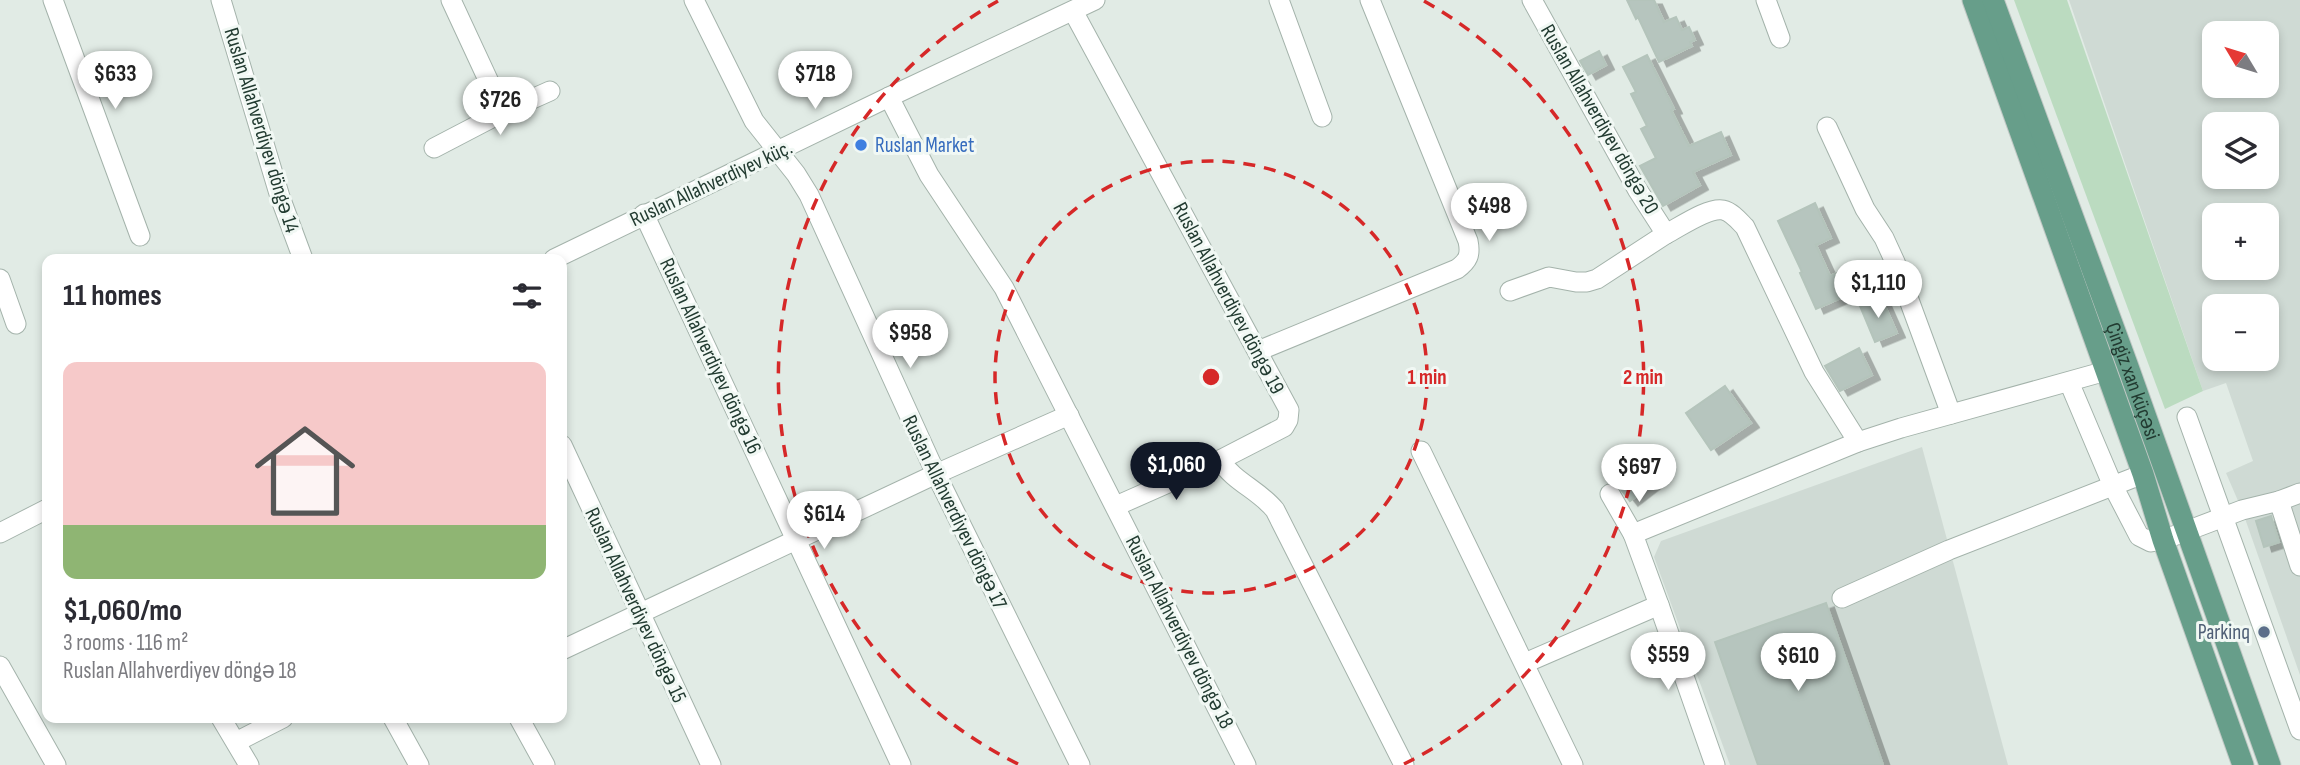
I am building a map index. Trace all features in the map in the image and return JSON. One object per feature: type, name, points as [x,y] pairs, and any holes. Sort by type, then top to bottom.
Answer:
[{"type":"main road","name":"Çingiz xan küçəsi","points":[[1973,0],[2143,474],[2163,540],[2243,765]]},
{"type":"main road","name":"Çingiz xan küçəsi","points":[[1993,0],[2270,765]]},
{"type":"street","points":[[53,0],[140,236]]},
{"type":"street","name":"Ruslan Allahverdiyev döngə 14","points":[[221,0],[280,197],[301,254]]},
{"type":"street","points":[[451,0],[503,112]]},
{"type":"street","name":"Ruslan Allahverdiyev döngə 17","points":[[694,0],[754,121],[766,139],[779,151],[809,195],[936,474],[1080,765]]},
{"type":"street","name":"Ruslan Allahverdiyev küç.","points":[[564,254],[1095,0]]},
{"type":"street","points":[[1279,0],[1322,117]]},
{"type":"street","points":[[1258,351],[1457,269],[1468,260],[1468,242],[1370,0]]},
{"type":"street","name":"Ruslan Allahverdiyev döngə 20","points":[[1532,0],[1637,189],[1666,234],[1709,211],[1723,210],[1736,217],[1745,227],[1814,372],[1858,442]]},
{"type":"street","points":[[1766,0],[1780,38]]},
{"type":"street","name":"Ruslan Allahverdiyev döngə 19","points":[[1073,11],[1289,410],[1284,427],[1220,460]]},
{"type":"street","points":[[434,148],[550,91]]},
{"type":"street","name":"Ruslan Allahverdiyev döngə 18","points":[[889,97],[929,175],[1004,288],[1246,765]]},
{"type":"street","points":[[1827,127],[1865,209],[1884,238],[1895,262],[1951,414]]},
{"type":"street","name":"Ruslan Allahverdiyev döngə 16","points":[[644,214],[901,765]]},
{"type":"street","points":[[1510,291],[1549,277],[1587,282],[1666,234]]},
{"type":"street","points":[[0,279],[16,324]]},
{"type":"street","points":[[1633,534],[1858,442],[2106,371]]},
{"type":"street","points":[[2069,382],[2113,486],[2139,536],[2151,542],[2300,493]]},
{"type":"street","points":[[567,648],[936,474],[1069,415]]},
{"type":"street","points":[[2187,417],[2300,730]]},
{"type":"street","points":[[1421,451],[1573,765]]},
{"type":"street","name":"Ruslan Allahverdiyev döngə 15","points":[[567,456],[711,765]]},
{"type":"street","points":[[1116,506],[1220,460],[1233,478],[1265,498],[1275,510],[1404,765]]},
{"type":"street","points":[[1842,598],[1949,550],[2143,474]]},
{"type":"street","points":[[1611,494],[1633,534],[1715,765]]},
{"type":"street","points":[[2279,501],[2300,566]]},
{"type":"street","points":[[0,533],[42,512]]},
{"type":"street","points":[[1525,663],[1659,605]]},
{"type":"street","points":[[0,666],[56,765]]},
{"type":"street","points":[[224,723],[250,765]]},
{"type":"street","points":[[236,742],[273,723]]},
{"type":"street","points":[[396,723],[419,765]]},
{"type":"street","points":[[522,723],[545,765]]},
{"type":"shaded area","points":[[2069,0],[2300,0],[2300,675],[2242,510],[2226,473],[2253,461],[2226,383],[2203,391]]},
{"type":"shaded area","points":[[1922,447],[2008,765],[1730,765],[1654,557],[1661,541]]},
{"type":"green space","points":[[2014,0],[2067,0],[2203,391],[2165,409]]},
{"type":"building","points":[[1627,0],[1654,0],[1664,22],[1676,17],[1682,30],[1689,27],[1695,40],[1690,42],[1692,46],[1659,62]]},
{"type":"building","points":[[1599,51],[1606,65],[1588,75],[1580,61]]},
{"type":"building","points":[[1647,55],[1689,146],[1721,132],[1731,155],[1693,172],[1700,185],[1663,206],[1640,166],[1656,158],[1641,129],[1647,126],[1631,94],[1636,92],[1623,67]]},
{"type":"building","points":[[1815,203],[1831,238],[1816,245],[1830,276],[1842,271],[1852,293],[1816,309],[1778,221]]},
{"type":"building","points":[[1881,297],[1897,333],[1875,342],[1860,306]]},
{"type":"building","points":[[1859,348],[1872,375],[1840,391],[1825,366]]},
{"type":"building","points":[[1725,386],[1751,423],[1711,450],[1686,413]]},
{"type":"building","points":[[1639,449],[1661,477],[1630,501],[1608,473]]},
{"type":"building","points":[[2271,516],[2279,542],[2264,547],[2256,521]]},
{"type":"building","points":[[1826,603],[1883,765],[1758,765],[1715,642]]},
{"type":"place","name":"Ruslan Market","points":[[861,145]]},
{"type":"place","name":"Parkinq","points":[[2264,632]]}]
